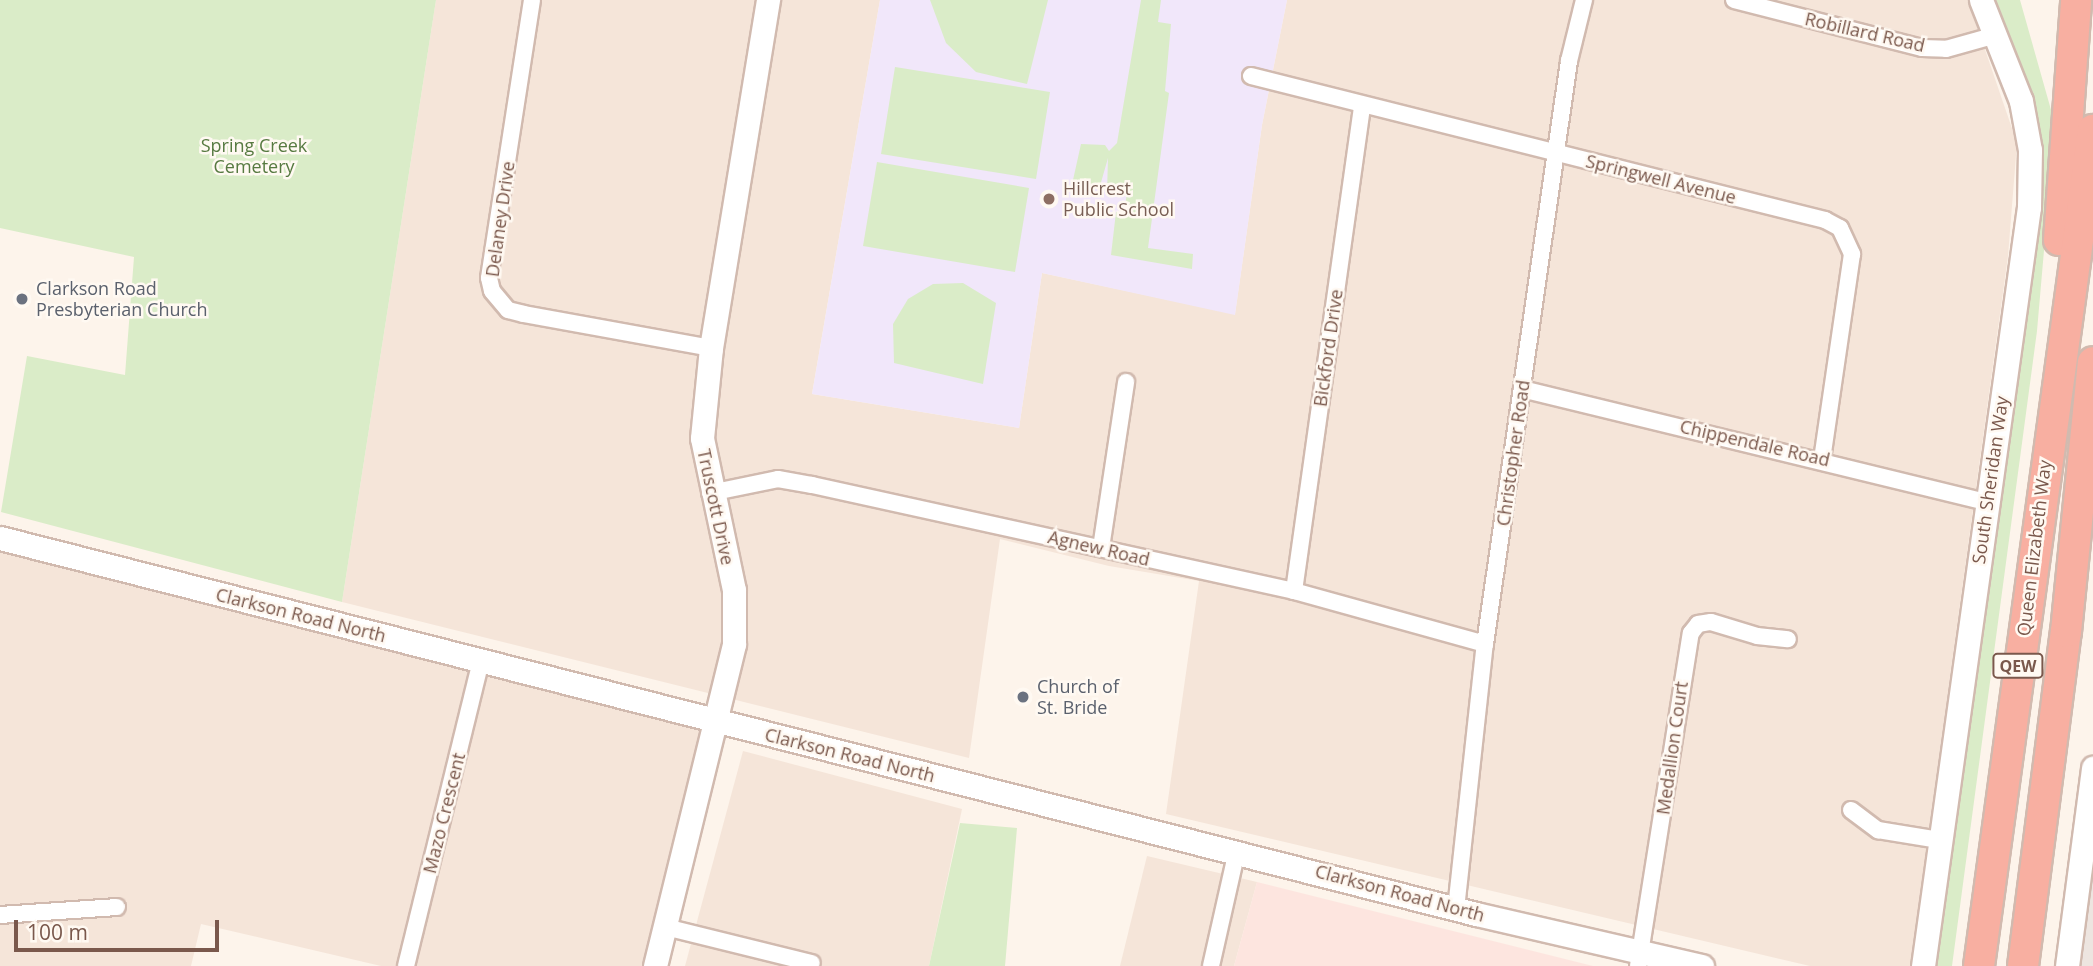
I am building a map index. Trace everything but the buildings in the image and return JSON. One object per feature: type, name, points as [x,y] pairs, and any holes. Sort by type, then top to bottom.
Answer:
[{"type":"highway","points":[[2058,366],[2052,332],[2076,0]]},
{"type":"highway","name":"Queen Elizabeth Way","points":[[1979,966],[2058,366],[2093,130]]},
{"type":"highway","name":"QEW","points":[[2023,966],[2066,632],[2093,362]]},
{"type":"highway","points":[[2066,632],[2093,509]]},
{"type":"street","name":"Delaney Drive","points":[[532,0],[489,278],[492,291],[508,310],[712,348]]},
{"type":"street","name":"Truscott Drive","points":[[655,966],[715,721],[737,616],[710,493],[702,438],[712,348],[768,0]]},
{"type":"street","name":"Christopher Road","points":[[1456,909],[1485,644],[1558,153],[1569,61],[1584,0]]},
{"type":"street","name":"Robillard Road","points":[[1734,0],[1777,5],[1922,48],[1946,49],[1996,35]]},
{"type":"street","name":"South Sheridan Way","points":[[1923,966],[2031,173],[2021,101],[1982,0]]},
{"type":"street","name":"Springwell Avenue","points":[[1251,76],[1825,220],[1840,228],[1852,254],[1822,458]]},
{"type":"street","name":"Bickford Drive","points":[[1294,592],[1362,105]]},
{"type":"street","points":[[1101,548],[1126,382]]},
{"type":"street","name":"Chippendale Road","points":[[1522,389],[1822,458],[1987,502]]},
{"type":"street","name":"Agnew Road","points":[[710,493],[778,479],[1294,592],[1485,644]]},
{"type":"street","name":"Clarkson Road North","points":[[0,538],[1237,851],[1640,959],[1702,966]]},
{"type":"street","name":"Medallion Court","points":[[1640,959],[1691,633],[1698,624],[1711,622],[1757,636],[1788,639]]},
{"type":"street","name":"Mazo Crescent","points":[[407,966],[481,660]]},
{"type":"street","points":[[2067,966],[2093,768]]},
{"type":"street","points":[[1850,810],[1878,830],[1939,840]]},
{"type":"street","points":[[1210,966],[1237,851]]},
{"type":"street","points":[[0,915],[117,907]]},
{"type":"street","points":[[664,928],[812,963]]},
{"type":"shaded area","points":[[436,0],[880,0],[812,394],[1019,428],[1042,273],[1235,314],[1262,125],[1287,0],[1968,0],[2017,143],[2008,256],[1910,966],[1810,966],[1166,814],[1199,581],[1109,566],[1000,539],[969,758],[342,602]]},
{"type":"shaded area","name":"Hillcrest Public School","points":[[880,0],[1287,0],[1262,125],[1235,315],[1042,273],[1019,428],[812,394]]},
{"type":"shaded area","points":[[0,544],[704,715],[645,966],[381,966],[201,924],[191,966],[0,966]]},
{"type":"shaded area","points":[[743,751],[962,809],[929,966],[685,966]]},
{"type":"shaded area","points":[[2093,760],[2093,966],[2065,966]]},
{"type":"shaded area","points":[[1147,856],[1257,882],[1234,966],[1120,966]]},
{"type":"shaded area","points":[[1257,882],[1593,966],[1234,966]]},
{"type":"green space","name":"Spring Creek Cemetery","points":[[0,0],[436,0],[342,602],[1,512],[27,356],[125,375],[134,257],[0,228]]},
{"type":"green space","points":[[930,0],[1048,0],[1027,84],[976,72],[946,43]]},
{"type":"green space","points":[[1141,0],[1161,0],[1158,22],[1171,24],[1165,91],[1169,93],[1148,248],[1193,254],[1192,269],[1111,255],[1116,212],[1124,212],[1127,193],[1107,192],[1108,158],[1100,186],[1073,180],[1081,144],[1105,145],[1109,151],[1117,143]]},
{"type":"green space","points":[[1990,0],[2020,0],[2055,124],[2037,331],[1952,966],[1937,966],[2038,199]]},
{"type":"green space","points":[[895,67],[1050,92],[1036,179],[881,154]]},
{"type":"green space","points":[[877,162],[1029,188],[1015,272],[863,246]]},
{"type":"green space","points":[[963,283],[996,303],[983,384],[894,363],[893,324],[908,299],[933,284]]},
{"type":"green space","points":[[960,823],[1017,828],[1005,966],[929,966]]},
{"type":"place","name":"Hillcrest Public School","points":[[1049,199]]},
{"type":"place","name":"Clarkson Road Presbyterian Church","points":[[22,299]]},
{"type":"place","name":"Church of St. Bride","points":[[1023,697]]}]
